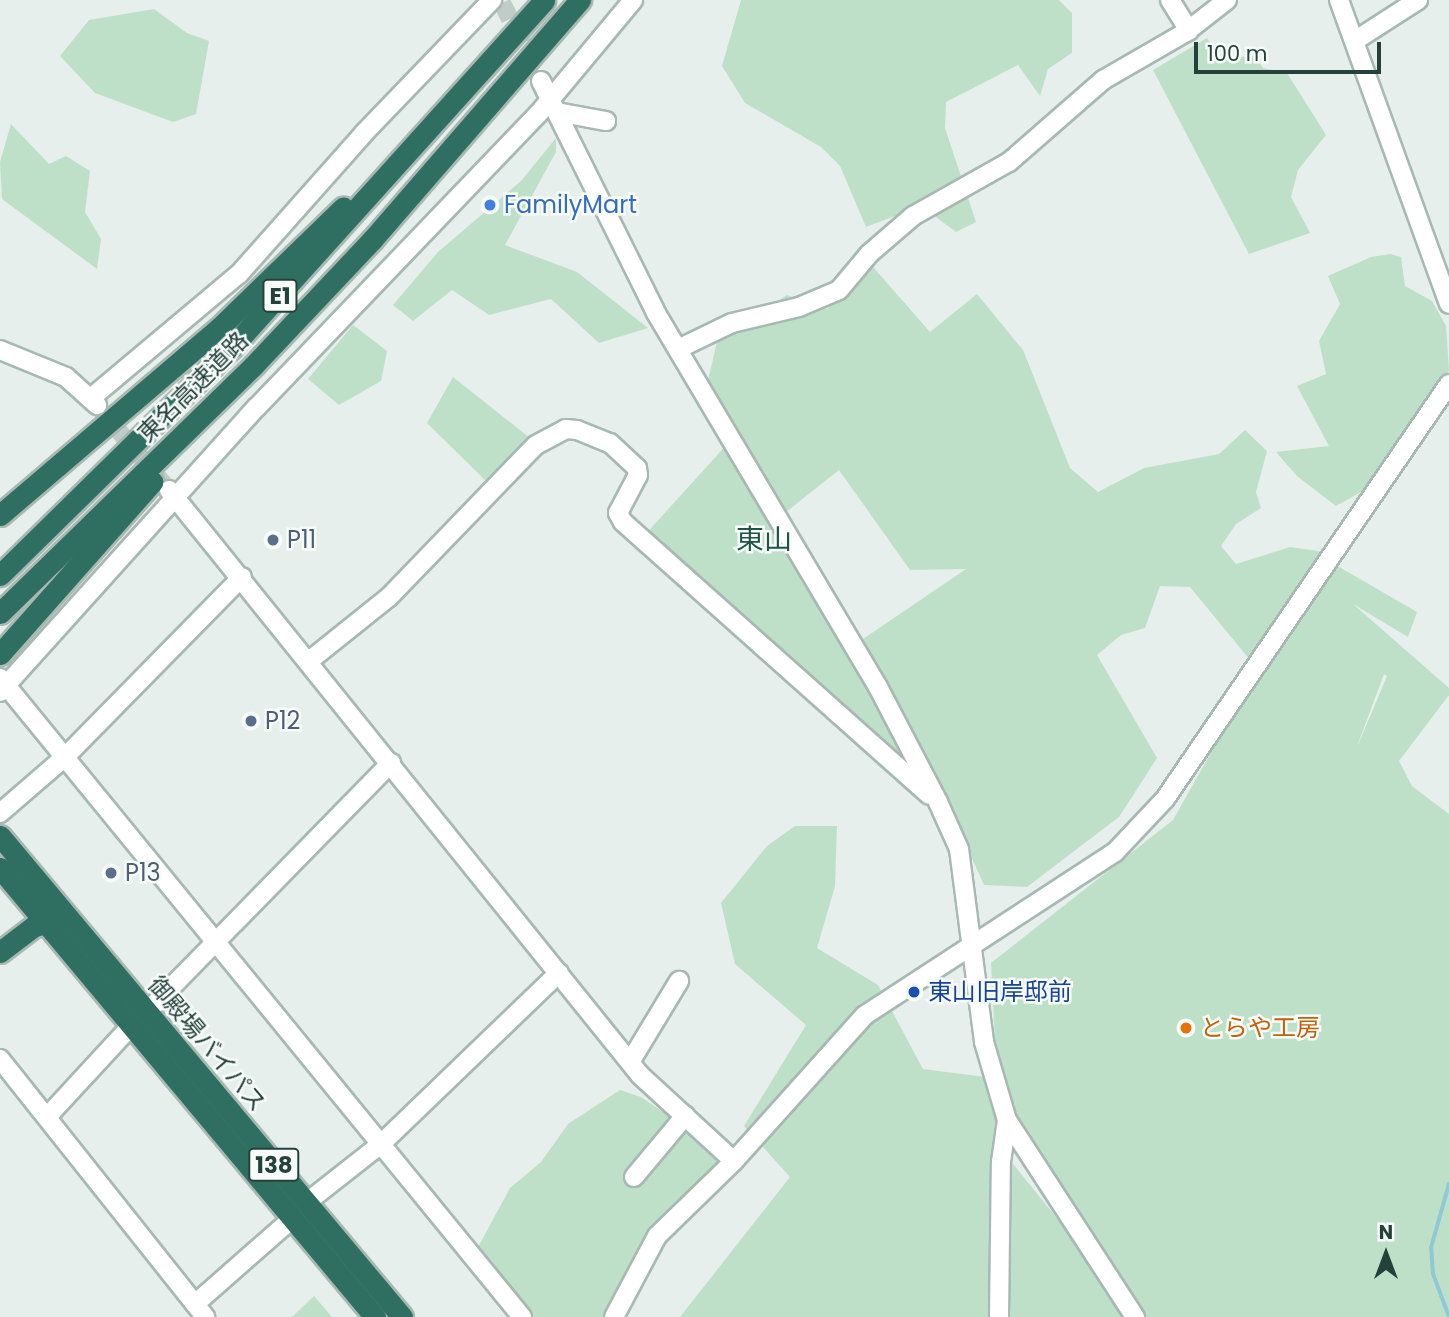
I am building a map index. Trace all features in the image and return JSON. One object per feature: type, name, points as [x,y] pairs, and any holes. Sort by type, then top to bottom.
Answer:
[{"type":"highway","name":"東名高速道路","points":[[0,575],[233,346],[457,101],[544,0]]},
{"type":"highway","name":"東名高速道路","points":[[0,613],[254,365],[372,240],[580,0]]},
{"type":"highway","points":[[0,515],[219,328],[457,101]]},
{"type":"highway","points":[[0,654],[254,365]]},
{"type":"highway","name":"御殿場バイパス","points":[[0,836],[70,921],[140,1019],[299,1211],[375,1317]]},
{"type":"highway","name":"御殿場バイパス","points":[[0,868],[44,921],[140,1019]]},
{"type":"highway","points":[[20,934],[28,917],[25,898]]},
{"type":"highway","points":[[0,952],[20,934],[44,921],[70,921]]},
{"type":"highway","name":"御殿場バイパス","points":[[299,1211],[402,1317]]},
{"type":"street","points":[[522,1317],[66,756],[2,685],[172,494],[554,105],[633,0]]},
{"type":"street","points":[[1170,0],[1189,30]]},
{"type":"street","points":[[678,349],[732,323],[799,307],[839,290],[869,254],[913,216],[1009,162],[1103,79],[1189,30],[1227,0]]},
{"type":"street","points":[[1339,0],[1356,40],[1449,304]]},
{"type":"street","points":[[1356,40],[1418,0]]},
{"type":"street","points":[[0,350],[66,377],[94,401],[239,274],[364,133],[498,1]]},
{"type":"street","points":[[541,81],[605,215],[678,349],[877,687],[938,802],[959,849],[984,1042],[1007,1120],[1135,1317]]},
{"type":"street","points":[[554,105],[606,121]]},
{"type":"street","points":[[614,1317],[657,1236],[734,1161],[865,1015],[1115,852],[1165,799],[1449,384]]},
{"type":"street","points":[[309,661],[389,597],[536,445],[566,429],[577,430],[610,443],[637,468],[638,475],[618,513],[623,522],[769,657],[938,802]]},
{"type":"street","points":[[172,494],[242,577],[630,1062],[734,1161]]},
{"type":"street","points":[[0,813],[66,756],[242,577]]},
{"type":"street","points":[[47,1117],[140,1019],[217,945],[223,931],[391,763]]},
{"type":"street","points":[[0,1059],[200,1310],[299,1211],[380,1144],[559,973]]},
{"type":"street","points":[[630,1062],[678,981]]},
{"type":"street","points":[[634,1177],[685,1116]]},
{"type":"street","points":[[999,1317],[1001,1162],[1007,1120]]},
{"type":"green space","points":[[741,0],[1059,0],[1072,13],[1072,53],[1048,69],[1040,96],[1018,65],[946,102],[945,128],[976,222],[956,232],[921,206],[866,227],[840,166],[821,147],[745,103],[722,66]]},
{"type":"green space","points":[[154,9],[187,33],[209,41],[196,114],[173,122],[95,93],[60,56],[89,20]]},
{"type":"green space","points":[[1207,38],[1220,58],[1255,56],[1263,68],[1287,73],[1326,135],[1298,170],[1291,197],[1310,233],[1249,254],[1153,70]]},
{"type":"green space","points":[[11,124],[49,164],[66,156],[90,171],[85,212],[101,239],[97,269],[2,199],[0,162]]},
{"type":"green space","points":[[556,138],[556,152],[505,245],[577,272],[648,328],[599,343],[551,299],[489,315],[452,290],[413,321],[393,305],[438,252],[521,181]]},
{"type":"green space","points":[[1390,254],[1401,257],[1405,286],[1432,301],[1446,326],[1449,370],[1441,397],[1372,486],[1336,506],[1297,476],[1276,452],[1329,446],[1297,386],[1326,374],[1319,341],[1340,304],[1328,276],[1371,257]]},
{"type":"green space","points":[[873,267],[930,332],[977,294],[1023,350],[1070,468],[1098,492],[1144,468],[1219,454],[1245,430],[1267,451],[1256,492],[1261,508],[1236,524],[1221,546],[1236,564],[1290,547],[1331,553],[1334,564],[1417,612],[1408,637],[1353,604],[1449,688],[1449,695],[1399,761],[1412,786],[1449,814],[1449,1317],[1140,1317],[1026,1146],[995,1043],[991,963],[1173,820],[1276,637],[1255,666],[1190,587],[1160,586],[1145,628],[1121,635],[1097,655],[1157,758],[1119,817],[1027,887],[984,885],[938,783],[830,709],[642,538],[730,441],[860,641],[966,569],[910,570],[839,470],[786,512],[708,380],[717,342],[787,295],[827,309]],"holes":[[[1384,674],[1387,676],[1358,745]]]},
{"type":"green space","points":[[353,325],[387,351],[381,381],[339,405],[308,379]]},
{"type":"green space","points":[[453,377],[530,438],[487,482],[427,423]]},
{"type":"green space","points":[[795,826],[837,826],[835,886],[817,948],[878,985],[923,1069],[993,1078],[1002,1150],[1126,1304],[1124,1317],[680,1317],[790,1177],[744,1126],[806,1025],[735,964],[721,903],[767,846]]},
{"type":"green space","points":[[620,1090],[641,1097],[727,1155],[610,1317],[530,1317],[476,1251],[510,1188],[541,1162],[568,1124]]},
{"type":"green space","points":[[314,1296],[332,1317],[291,1317],[294,1315]]},
{"type":"waterway","points":[[1449,1184],[1431,1248],[1433,1274],[1449,1317]]},
{"type":"tunnel","points":[[502,3],[541,81]]},
{"type":"tunnel","points":[[101,410],[169,490]]},
{"type":"place","name":"FamilyMart","points":[[490,205]]},
{"type":"place","name":"P11","points":[[273,540]]},
{"type":"place","name":"P12","points":[[251,721]]},
{"type":"place","name":"P13","points":[[111,873]]},
{"type":"place","name":"東山旧岸邸前","points":[[914,992]]},
{"type":"place","name":"とらや工房","points":[[1186,1028]]},
{"type":"district","name":"東山","points":[[764,540]]}]
